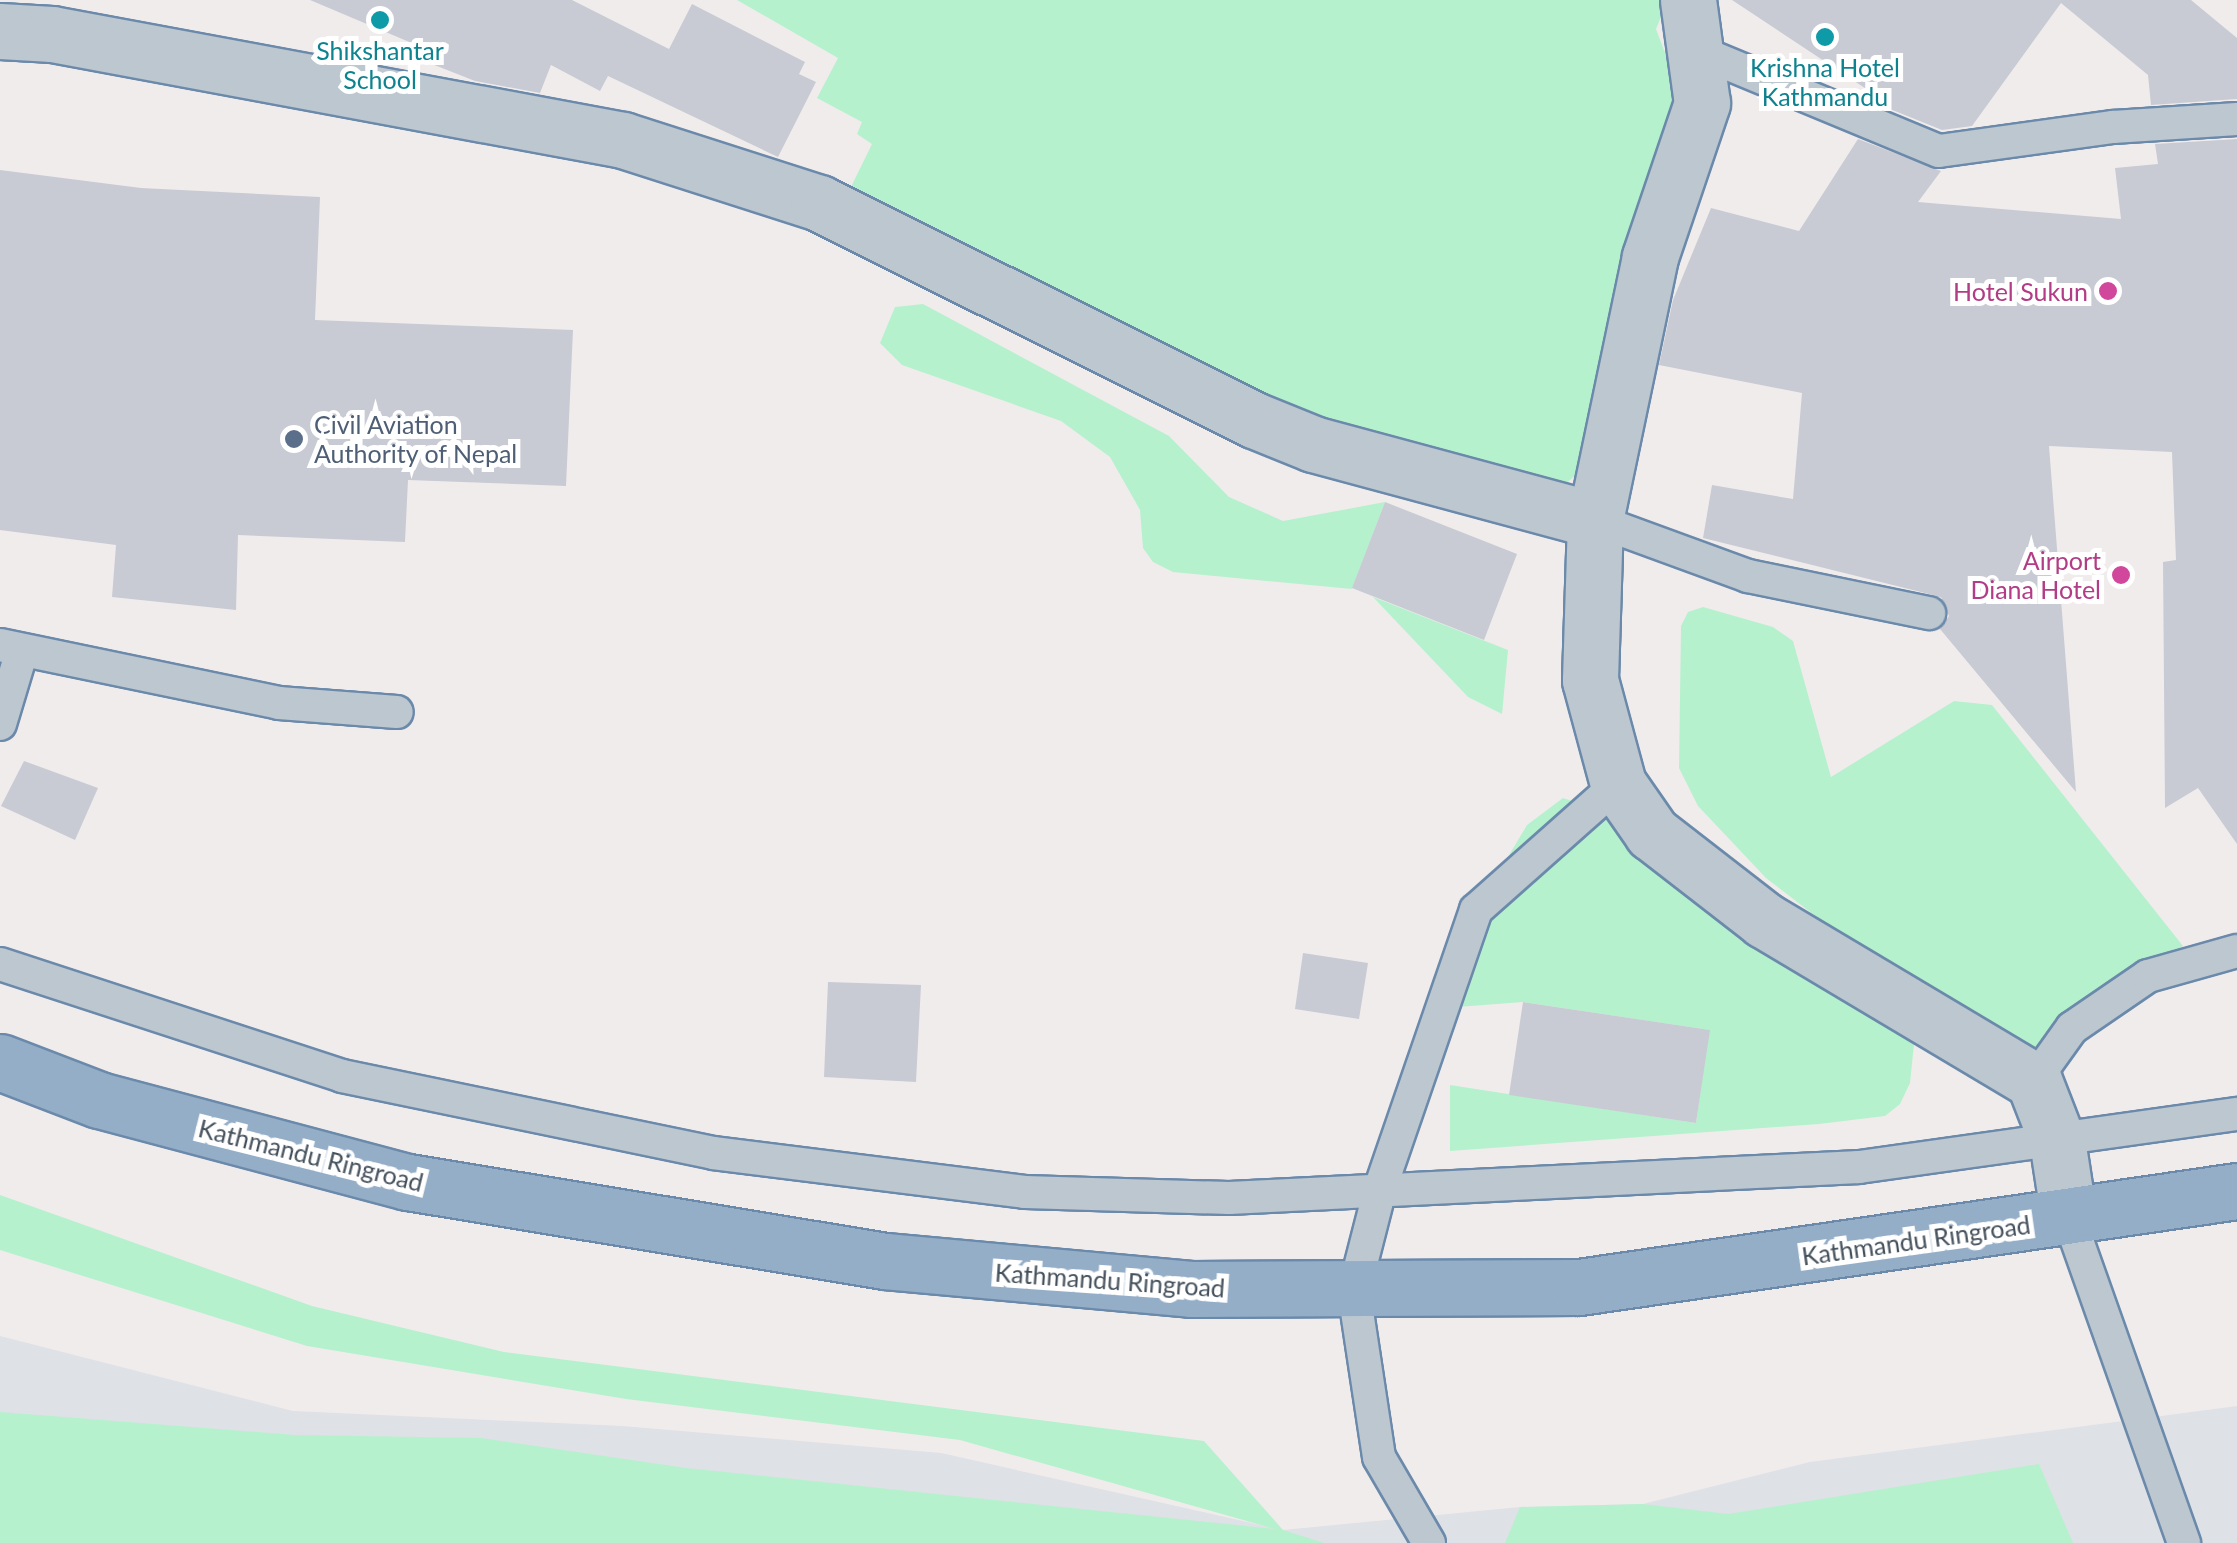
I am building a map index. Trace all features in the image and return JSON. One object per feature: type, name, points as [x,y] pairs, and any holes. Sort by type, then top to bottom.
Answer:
[{"type":"highway","name":"Kathmandu Ringroad","points":[[0,1062],[99,1100],[408,1182],[651,1226],[885,1261],[1096,1280],[1354,1291],[1578,1287],[2237,1191]]},
{"type":"street","points":[[1689,24],[1702,103],[1650,258],[1595,520],[1590,680],[1618,784],[1652,833],[1764,920],[2034,1081],[2056,1140],[2069,1218]]},
{"type":"street","points":[[0,32],[52,34],[623,140],[820,203],[1313,444],[1595,520]]},
{"type":"lane","points":[[1689,24],[1939,151],[2113,127],[2237,119]]},
{"type":"lane","points":[[1595,520],[1748,576],[1929,612]]},
{"type":"lane","points":[[0,724],[10,650],[278,703],[397,712]]},
{"type":"lane","points":[[1429,1543],[1379,1457],[1354,1291],[1382,1186],[1476,910],[1618,784]]},
{"type":"lane","points":[[2034,1081],[2072,1028],[2148,976],[2237,951]]},
{"type":"lane","points":[[0,964],[342,1076],[713,1154],[1025,1192],[1229,1198],[1382,1186],[1859,1167],[2237,1114]]},
{"type":"lane","points":[[2069,1218],[2184,1543]]},
{"type":"shaded area","points":[[0,1336],[293,1411],[622,1426],[941,1453],[1283,1530],[1520,1507],[1643,1504],[1810,1462],[2237,1406],[2237,1543],[0,1543]]},
{"type":"green space","points":[[737,0],[1668,0],[1656,29],[1684,103],[1582,470],[1564,485],[1263,404],[848,193],[872,144],[857,134],[862,122],[817,98],[838,58]]},
{"type":"green space","points":[[923,304],[1169,436],[1229,497],[1283,521],[1385,502],[1352,589],[1173,572],[1153,562],[1143,548],[1140,510],[1110,457],[1061,421],[902,365],[880,343],[895,307]]},
{"type":"green space","points":[[1373,597],[1508,650],[1502,714],[1468,697]]},
{"type":"green space","points":[[1703,607],[1773,627],[1793,641],[1831,777],[1954,701],[1992,705],[2183,946],[2111,988],[2029,1069],[1974,1038],[1766,878],[1698,806],[1679,768],[1681,626],[1688,612]]},
{"type":"green space","points":[[1563,798],[1599,810],[1709,898],[1898,1023],[1914,1044],[1910,1083],[1900,1104],[1885,1116],[1819,1124],[1450,1151],[1450,1085],[1696,1123],[1709,1030],[1523,1002],[1444,1008],[1457,942],[1527,825]]},
{"type":"green space","points":[[0,1195],[312,1306],[504,1352],[1204,1441],[1283,1530],[1324,1543],[0,1543],[0,1412],[294,1435],[481,1438],[686,1468],[1275,1529],[960,1440],[626,1399],[307,1346],[0,1250]]},
{"type":"green space","points":[[2039,1464],[2073,1543],[1505,1543],[1520,1507],[1643,1504],[1728,1514]]},
{"type":"building","points":[[310,0],[572,0],[669,49],[692,4],[805,62],[799,74],[816,82],[778,157],[608,76],[600,91],[551,65],[540,93],[475,81],[409,55],[414,44]]},
{"type":"building","points":[[1732,0],[2191,0],[2237,38],[2237,99],[2151,105],[2148,75],[2061,3],[1972,126],[1942,130],[1880,105],[1883,100]]},
{"type":"building","points":[[1858,139],[1941,171],[1918,202],[2121,219],[2115,168],[2158,164],[2155,144],[2237,139],[2237,844],[2198,788],[2165,808],[2163,562],[2176,560],[2172,452],[2049,446],[2076,792],[1940,629],[1949,616],[1941,597],[1703,538],[1712,485],[1793,499],[1802,393],[1659,365],[1673,300],[1711,208],[1799,231]]},
{"type":"building","points":[[0,170],[141,188],[320,197],[315,320],[573,330],[566,486],[408,480],[405,542],[238,535],[236,610],[112,597],[116,545],[0,530]]},
{"type":"building","points":[[1385,502],[1517,554],[1484,640],[1352,588]]},
{"type":"building","points":[[24,761],[98,788],[75,840],[1,806]]},
{"type":"building","points":[[1303,953],[1368,963],[1359,1019],[1295,1009]]},
{"type":"building","points":[[828,982],[921,985],[916,1082],[824,1077]]},
{"type":"building","points":[[1523,1002],[1710,1030],[1696,1123],[1509,1095]]},
{"type":"place","name":"Shikshantar School","points":[[380,20]]},
{"type":"place","name":"Krishna Hotel Kathmandu","points":[[1825,37]]},
{"type":"place","name":"Hotel Sukun","points":[[2108,291]]},
{"type":"place","name":"Civil Aviation Authority of Nepal","points":[[294,439]]},
{"type":"place","name":"Airport Diana Hotel","points":[[2121,575]]}]
